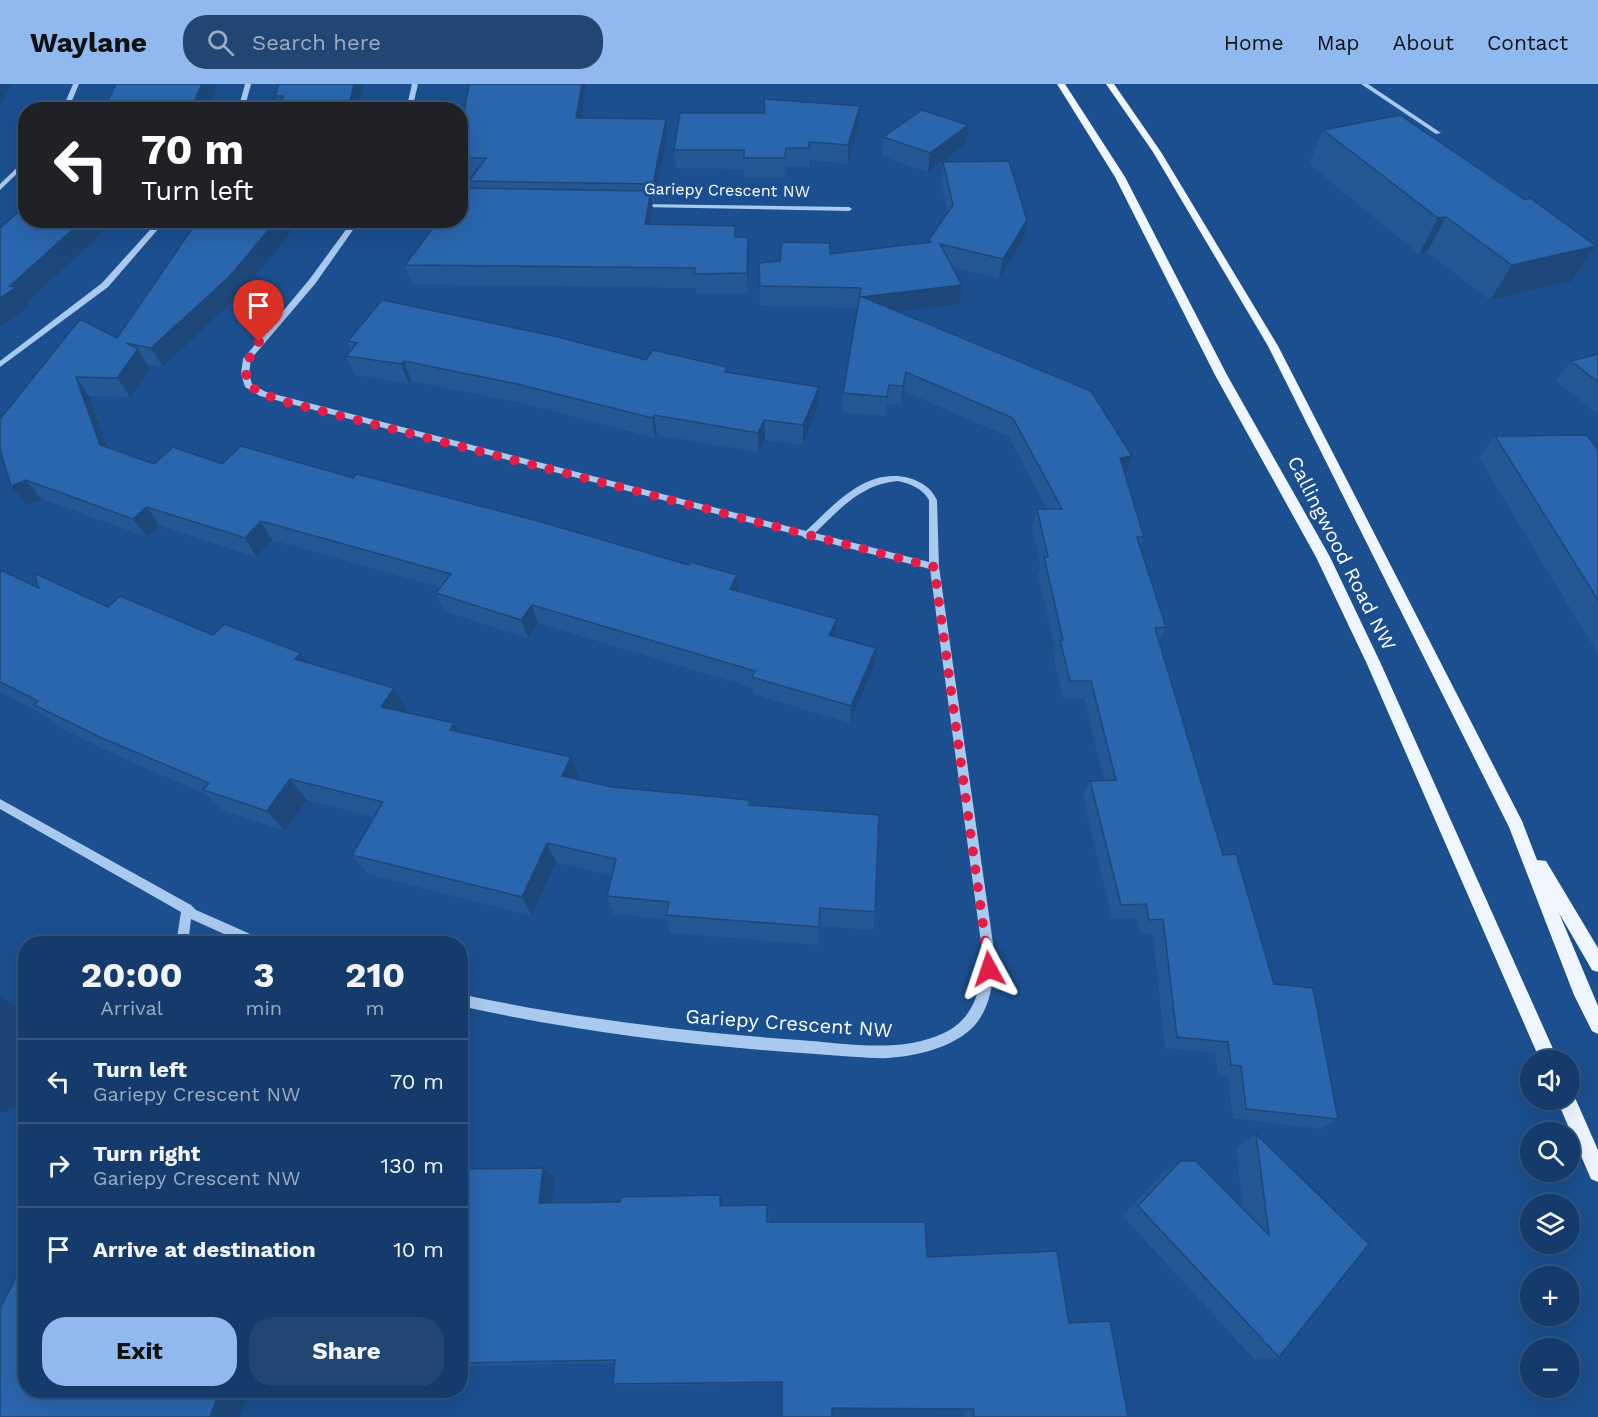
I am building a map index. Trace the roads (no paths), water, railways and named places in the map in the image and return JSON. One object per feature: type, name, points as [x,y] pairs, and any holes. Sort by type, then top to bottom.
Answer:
[{"type":"main road","name":"Callingwood Road NW","points":[[1061,84],[1120,177],[1221,375],[1323,558],[1374,664],[1545,1050]]},
{"type":"main road","name":"Callingwood Road NW","points":[[1110,84],[1157,152],[1273,346],[1516,826],[1583,995],[1598,1025]]},
{"type":"main road","points":[[1516,826],[1598,964]]},
{"type":"main road","points":[[1570,1110],[1598,1172]]},
{"type":"street","points":[[68,102],[76,84]]},
{"type":"street","points":[[243,102],[248,84]]},
{"type":"street","points":[[412,102],[415,84]]},
{"type":"street","points":[[1365,84],[1438,133]]},
{"type":"street","points":[[0,188],[18,169]]},
{"type":"street","name":"Gariepy Crescent NW","points":[[637,205],[849,208]]},
{"type":"street","points":[[0,365],[105,285],[156,228]]},
{"type":"street","points":[[351,228],[312,282],[247,359],[245,374],[248,385],[282,401],[934,567]]},
{"type":"street","name":"Gariepy Crescent NW","points":[[468,1002],[574,1023],[802,1047],[885,1052],[912,1049],[960,1032],[980,1011],[989,982],[989,957],[934,567],[933,500],[929,492],[907,479],[876,481],[861,487],[806,536]]},
{"type":"street","points":[[0,804],[187,909],[192,914],[242,936]]},
{"type":"street","points":[[183,936],[187,909]]}]
